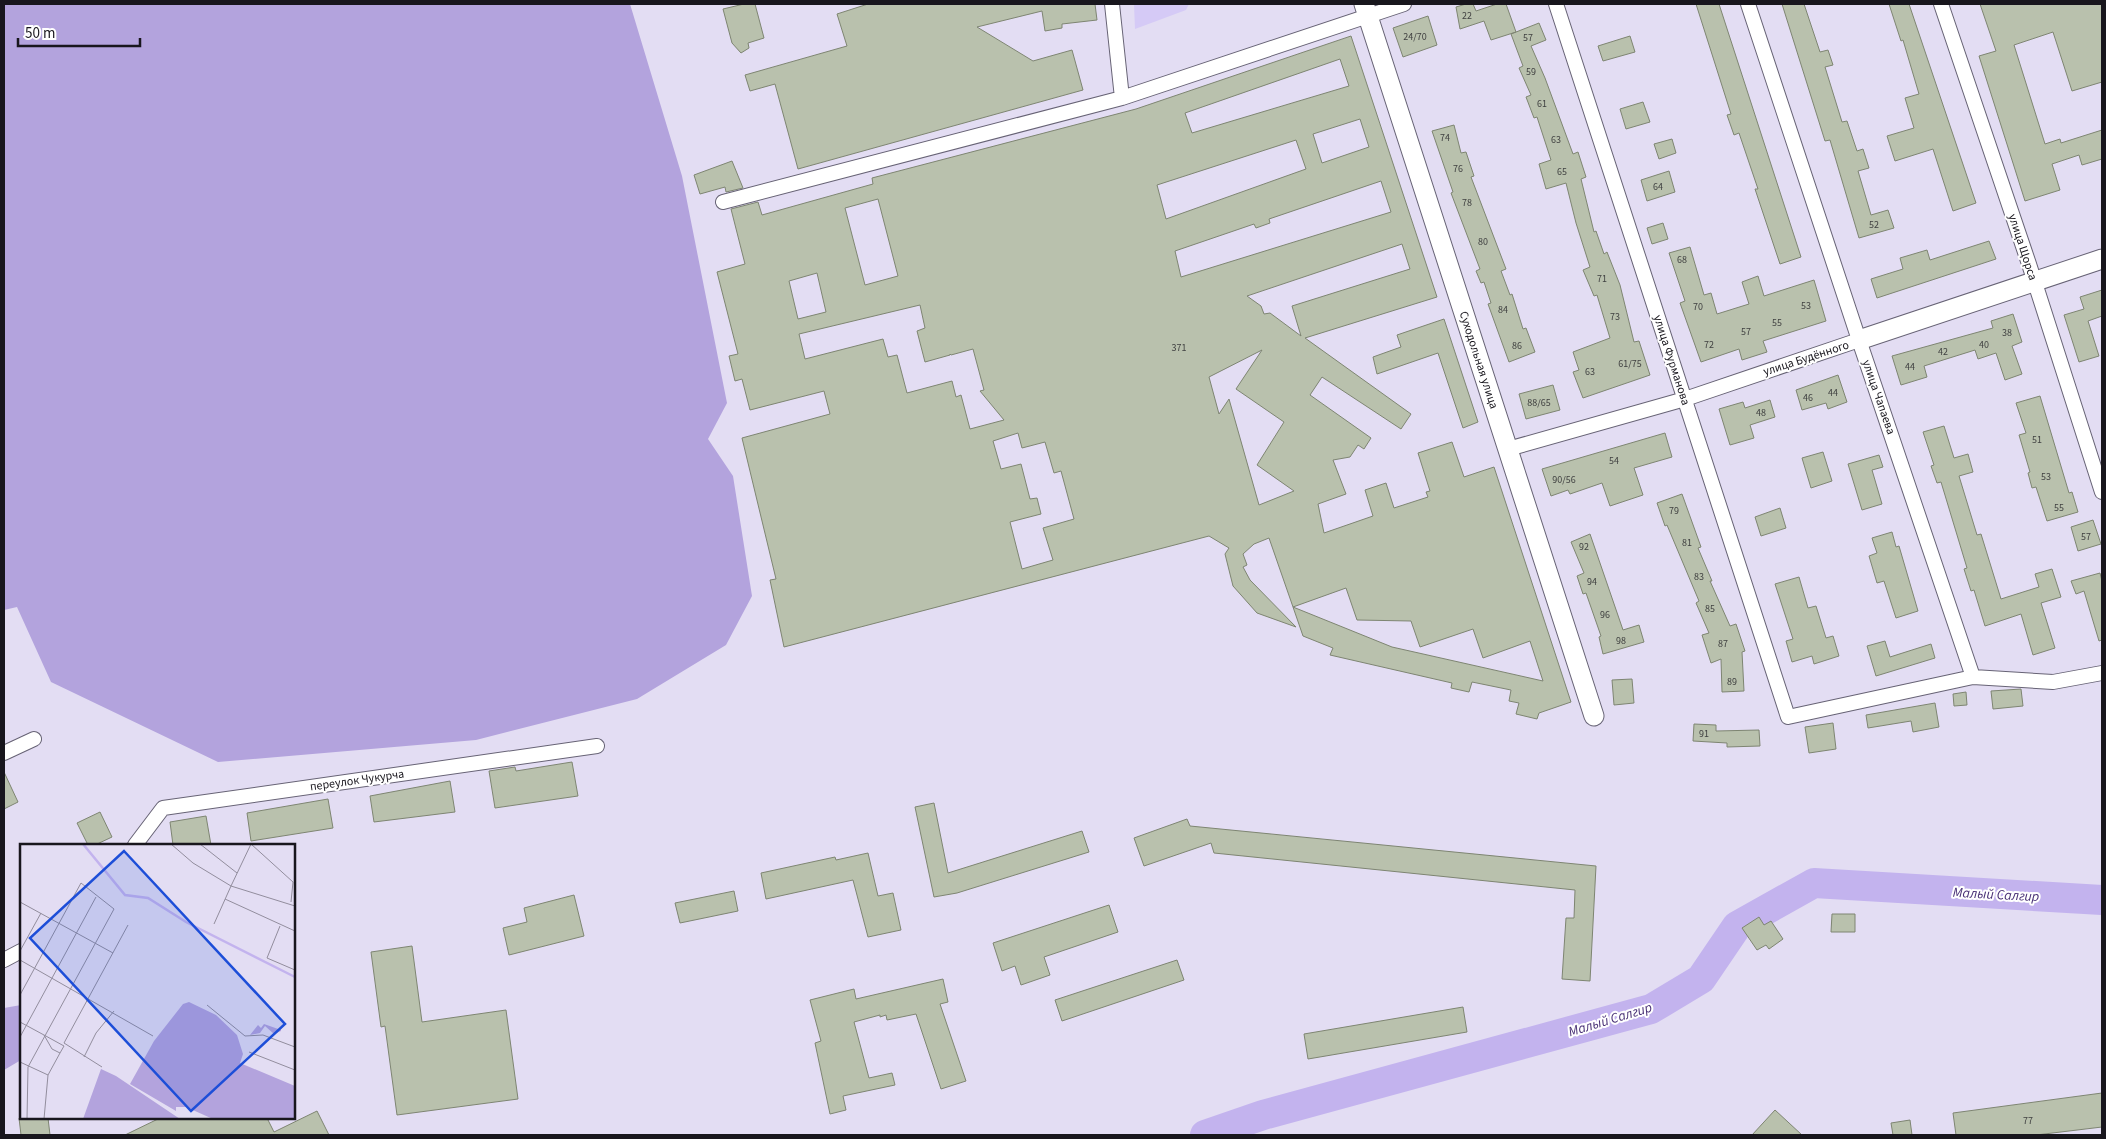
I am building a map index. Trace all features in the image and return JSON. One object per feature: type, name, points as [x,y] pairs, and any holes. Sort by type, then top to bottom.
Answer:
[{"type":"street","points":[[1112,4],[1122,98]]},
{"type":"street","points":[[723,202],[1122,98],[1366,10],[1404,4]]},
{"type":"street","name":"улица Фурманова","points":[[1556,4],[1788,717],[1973,676]]},
{"type":"street","name":"улица Чапаева","points":[[1748,4],[1973,676]]},
{"type":"street","name":"улица Щорса","points":[[1940,4],[2034,282],[2102,492]]},
{"type":"street","name":"Суходольная улица","points":[[1366,10],[1594,716]]},
{"type":"street","name":"улица Будённого","points":[[1508,449],[1685,399],[2102,259]]},
{"type":"street","points":[[1973,676],[2053,682],[2102,673]]},
{"type":"street","points":[[4,753],[34,739]]},
{"type":"street","name":"переулок Чукурча","points":[[136,844],[163,808],[597,746]]},
{"type":"street","points":[[4,960],[20,952]]},
{"type":"shaded area","points":[[4,4],[630,4],[682,176],[727,403],[708,439],[733,476],[752,596],[726,645],[637,699],[476,740],[218,762],[51,682],[17,607],[4,610]]},
{"type":"shaded area","points":[[1134,4],[1189,4],[1186,10],[1135,29]]},
{"type":"shaded area","points":[[20,1005],[20,1061],[4,1070],[4,1008]]},
{"type":"building","points":[[744,4],[755,4],[764,38],[748,43],[749,48],[741,53],[732,43],[723,9]]},
{"type":"building","points":[[868,4],[1095,4],[1097,20],[1062,24],[1062,28],[1045,31],[1042,11],[977,27],[1033,61],[1072,50],[1083,90],[798,169],[775,84],[750,91],[745,75],[847,46],[837,14]]},
{"type":"building","points":[[1473,4],[1476,11],[1497,4],[1506,4],[1516,32],[1491,40],[1484,21],[1460,29],[1456,7]]},
{"type":"building","points":[[1696,4],[1719,4],[1801,257],[1780,264],[1739,133],[1734,135],[1727,115],[1731,114]]},
{"type":"building","points":[[1782,4],[1804,4],[1820,52],[1828,50],[1833,65],[1825,67],[1842,122],[1847,121],[1857,151],[1863,149],[1869,168],[1858,171],[1871,215],[1888,210],[1894,228],[1859,238],[1830,140],[1825,141]]},
{"type":"building","points":[[1889,4],[1909,4],[1976,203],[1953,211],[1933,149],[1895,161],[1887,136],[1914,128],[1905,98],[1919,94],[1903,40],[1901,41]]},
{"type":"building","points":[[1980,4],[2102,4],[2102,82],[2072,91],[2053,32],[2014,45],[2045,144],[2060,139],[2061,143],[2102,130],[2102,159],[2082,165],[2079,155],[2052,164],[2060,190],[2025,201],[1979,56],[1996,51]]},
{"type":"building","points":[[1428,16],[1437,45],[1403,57],[1393,28]]},
{"type":"building","points":[[1539,23],[1546,40],[1531,46],[1573,154],[1578,152],[1586,177],[1581,179],[1594,232],[1596,231],[1604,254],[1607,252],[1620,285],[1634,342],[1639,341],[1650,375],[1583,398],[1573,372],[1579,370],[1573,352],[1610,338],[1597,295],[1594,296],[1583,270],[1590,267],[1566,183],[1546,189],[1539,164],[1551,160],[1537,117],[1534,118],[1526,97],[1531,95],[1519,68],[1523,66],[1511,34]]},
{"type":"building","points":[[1351,36],[1437,297],[1305,338],[1411,414],[1401,429],[1322,377],[1310,395],[1371,438],[1364,449],[1358,445],[1350,457],[1333,460],[1346,494],[1318,504],[1324,533],[1373,516],[1365,490],[1386,483],[1394,508],[1428,497],[1426,492],[1430,491],[1418,453],[1452,442],[1464,477],[1494,467],[1571,702],[1539,713],[1537,719],[1516,714],[1519,703],[1509,701],[1511,690],[1472,682],[1469,692],[1451,688],[1452,683],[1330,655],[1333,648],[1303,636],[1269,538],[1254,544],[1243,554],[1247,565],[1243,567],[1250,580],[1296,627],[1257,613],[1233,586],[1225,554],[1229,548],[1209,536],[784,647],[770,580],[776,579],[742,438],[830,414],[824,391],[750,410],[742,379],[735,381],[729,356],[738,354],[717,272],[745,264],[731,209],[758,202],[762,215],[873,184],[872,178],[1136,109]],"holes":[[[1340,59],[1349,86],[1192,133],[1185,113]],[[1360,119],[1369,147],[1322,163],[1313,134]],[[1296,140],[1306,169],[1166,219],[1157,185]],[[1381,181],[1391,212],[1181,277],[1175,251],[1254,224],[1256,228],[1270,223],[1269,219]],[[878,199],[898,276],[865,285],[845,208]],[[1402,244],[1410,269],[1292,306],[1301,336],[1270,313],[1264,314],[1261,306],[1247,296]],[[817,273],[826,312],[798,319],[789,281]],[[920,305],[925,328],[917,331],[925,362],[973,349],[984,390],[980,391],[1004,420],[970,429],[961,395],[956,397],[952,381],[907,393],[897,355],[888,357],[883,339],[805,359],[799,334]],[[1262,350],[1236,389],[1284,422],[1257,465],[1294,491],[1259,505],[1229,399],[1219,414],[1209,377]],[[1018,433],[1022,448],[1045,442],[1054,473],[1061,471],[1074,519],[1043,528],[1053,560],[1022,569],[1010,522],[1041,514],[1037,498],[1030,499],[1021,464],[1001,469],[993,441]],[[1346,588],[1357,620],[1411,621],[1420,647],[1473,629],[1483,658],[1530,641],[1543,681],[1392,647],[1293,607]]]},
{"type":"building","points":[[1630,36],[1635,52],[1603,61],[1598,46]]},
{"type":"building","points":[[1643,102],[1650,122],[1626,129],[1620,109]]},
{"type":"building","points":[[1454,125],[1461,153],[1466,152],[1474,176],[1471,177],[1506,269],[1501,271],[1510,295],[1512,294],[1523,329],[1526,328],[1535,352],[1509,362],[1488,304],[1491,303],[1484,282],[1481,283],[1476,271],[1480,269],[1451,193],[1453,192],[1432,131]]},
{"type":"building","points":[[1672,139],[1676,153],[1659,159],[1654,144]]},
{"type":"building","points":[[732,161],[743,188],[726,192],[725,187],[700,194],[694,175]]},
{"type":"building","points":[[1669,171],[1675,192],[1647,201],[1641,180]]},
{"type":"building","points":[[1663,223],[1668,239],[1652,244],[1647,228]]},
{"type":"building","points":[[1989,241],[1996,259],[1877,298],[1871,279],[1903,269],[1900,258],[1927,250],[1930,260]]},
{"type":"building","points":[[1690,247],[1704,295],[1711,293],[1717,314],[1749,304],[1742,282],[1758,276],[1764,296],[1814,280],[1826,321],[1763,341],[1767,352],[1742,360],[1739,349],[1701,362],[1680,303],[1685,301],[1669,253]]},
{"type":"building","points":[[2102,290],[2102,316],[2088,321],[2099,356],[2079,362],[2064,315],[2084,309],[2080,297]]},
{"type":"building","points":[[2013,314],[2022,342],[2012,346],[2022,374],[2005,380],[1996,353],[1978,359],[1975,350],[1924,366],[1927,377],[1901,385],[1892,356],[1993,328],[1991,321]]},
{"type":"building","points":[[1444,319],[1478,422],[1463,428],[1438,353],[1377,374],[1373,357],[1401,347],[1397,335]]},
{"type":"building","points":[[1838,375],[1847,402],[1828,409],[1826,403],[1802,410],[1796,390]]},
{"type":"building","points":[[1553,385],[1560,410],[1526,419],[1519,394]]},
{"type":"building","points":[[2040,396],[2069,493],[2072,492],[2078,512],[2047,521],[2036,487],[2032,488],[2028,473],[2030,472],[2019,435],[2026,433],[2016,403]]},
{"type":"building","points":[[1770,400],[1775,417],[1750,425],[1754,438],[1730,445],[1719,409],[1743,402],[1745,408]]},
{"type":"building","points":[[1944,426],[1954,458],[1968,454],[1973,472],[1959,476],[1977,535],[1981,534],[2001,599],[2039,587],[2035,574],[2052,569],[2061,597],[2041,603],[2055,648],[2033,655],[2021,614],[1985,626],[1974,590],[1971,591],[1964,569],[1967,568],[1941,482],[1937,483],[1931,466],[1934,465],[1923,432]]},
{"type":"building","points":[[1665,433],[1672,457],[1634,468],[1643,495],[1610,506],[1602,483],[1570,494],[1568,490],[1551,496],[1542,469]]},
{"type":"building","points":[[1823,452],[1832,481],[1811,488],[1802,458]]},
{"type":"building","points":[[1879,455],[1883,467],[1872,470],[1882,504],[1862,510],[1848,464]]},
{"type":"building","points":[[1682,494],[1701,547],[1698,548],[1712,581],[1710,581],[1730,626],[1736,624],[1745,651],[1742,652],[1744,691],[1722,692],[1721,659],[1711,663],[1702,635],[1709,633],[1696,603],[1699,601],[1667,525],[1665,526],[1657,503]]},
{"type":"building","points":[[1780,508],[1786,528],[1761,536],[1755,517]]},
{"type":"building","points":[[2093,520],[2101,544],[2078,551],[2071,527]]},
{"type":"building","points":[[1892,532],[1896,547],[1899,546],[1918,611],[1896,618],[1884,581],[1877,583],[1869,556],[1877,553],[1872,538]]},
{"type":"building","points":[[1590,534],[1623,630],[1639,625],[1644,642],[1603,654],[1599,637],[1601,636],[1586,593],[1583,594],[1577,576],[1584,573],[1571,542]]},
{"type":"building","points":[[2100,573],[2102,581],[2102,640],[2099,641],[2084,591],[2076,594],[2071,581]]},
{"type":"building","points":[[1799,577],[1808,608],[1816,606],[1826,638],[1833,636],[1839,656],[1814,664],[1812,656],[1792,662],[1786,641],[1793,639],[1775,584]]},
{"type":"building","points":[[1885,641],[1890,657],[1931,644],[1935,658],[1876,676],[1867,646]]},
{"type":"building","points":[[1632,679],[1634,703],[1614,705],[1612,680]]},
{"type":"building","points":[[2021,689],[2023,706],[1993,709],[1991,691]]},
{"type":"building","points":[[1966,692],[1967,705],[1954,706],[1953,694]]},
{"type":"building","points":[[1935,703],[1939,727],[1913,732],[1911,721],[1868,728],[1866,715]]},
{"type":"building","points":[[1833,723],[1836,749],[1809,753],[1805,727]]},
{"type":"building","points":[[1694,724],[1716,725],[1716,731],[1759,730],[1760,746],[1727,747],[1727,743],[1693,741]]},
{"type":"building","points":[[572,762],[578,796],[495,808],[489,771],[515,767],[516,771]]},
{"type":"building","points":[[4,772],[18,802],[4,809]]},
{"type":"building","points":[[450,781],[455,812],[374,822],[370,796]]},
{"type":"building","points":[[328,799],[333,828],[251,841],[247,813]]},
{"type":"building","points":[[934,803],[948,873],[1082,831],[1089,852],[957,893],[934,897],[915,807]]},
{"type":"building","points":[[100,812],[112,837],[97,844],[88,844],[77,823]]},
{"type":"building","points":[[206,816],[211,844],[173,844],[170,822]]},
{"type":"building","points":[[1187,819],[1190,826],[1596,866],[1590,981],[1562,979],[1566,918],[1574,918],[1575,890],[1214,853],[1211,843],[1144,866],[1134,838]]},
{"type":"building","points":[[868,853],[878,896],[893,893],[901,930],[868,937],[853,880],[766,899],[761,873],[835,857],[836,860]]},
{"type":"building","points":[[734,891],[738,911],[680,923],[675,903]]},
{"type":"building","points":[[574,895],[584,936],[509,955],[503,928],[527,922],[524,908]]},
{"type":"building","points":[[1109,905],[1118,932],[1044,957],[1050,975],[1021,985],[1015,966],[1002,971],[993,943]]},
{"type":"building","points":[[1832,914],[1855,914],[1855,932],[1831,932]]},
{"type":"building","points":[[1759,917],[1764,925],[1771,921],[1783,939],[1769,949],[1766,945],[1757,950],[1742,928]]},
{"type":"building","points":[[412,946],[422,1022],[506,1010],[518,1099],[397,1115],[385,1026],[381,1027],[371,952]]},
{"type":"building","points":[[1177,960],[1184,980],[1062,1021],[1055,1000]]},
{"type":"building","points":[[943,979],[948,1002],[940,1004],[966,1081],[941,1089],[916,1014],[887,1020],[886,1015],[880,1017],[880,1015],[854,1022],[869,1078],[892,1073],[895,1085],[843,1096],[846,1110],[830,1114],[815,1043],[821,1041],[810,1000],[854,989],[856,999]]},
{"type":"building","points":[[1463,1007],[1467,1032],[1308,1059],[1304,1034]]},
{"type":"building","points":[[2102,1093],[2102,1127],[2036,1135],[1956,1135],[1953,1113]]},
{"type":"building","points":[[1775,1110],[1802,1135],[1752,1135]]},
{"type":"building","points":[[317,1111],[329,1135],[125,1135],[158,1119],[268,1119],[274,1132]]},
{"type":"building","points":[[19,1118],[48,1119],[50,1135],[21,1135]]},
{"type":"building","points":[[1910,1120],[1912,1135],[1893,1135],[1891,1123]]},
{"type":"waterway","name":"Малый Салгир","points":[[1205,1135],[1263,1115],[1651,1009],[1701,979],[1737,926],[1814,883],[2102,900]]}]
